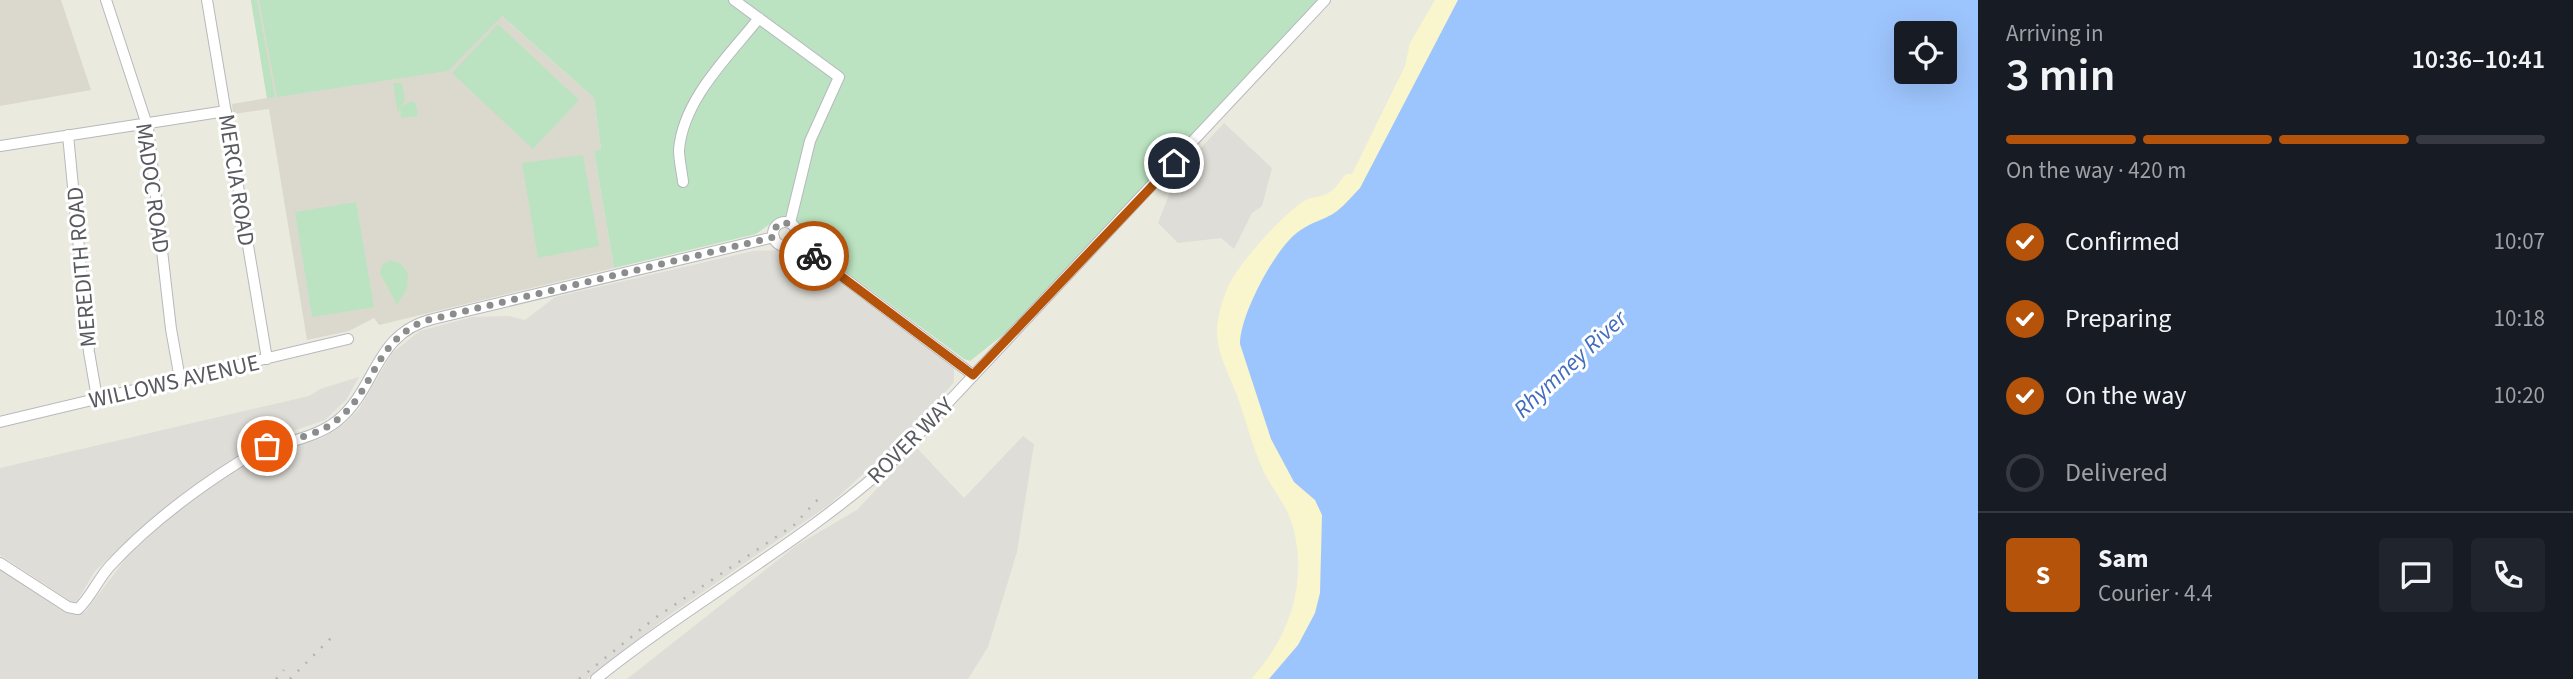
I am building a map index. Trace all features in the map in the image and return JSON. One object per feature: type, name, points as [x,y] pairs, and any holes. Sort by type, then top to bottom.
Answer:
[{"type":"street","name":"MADOC ROAD","points":[[106,0],[145,123],[180,379]]},
{"type":"street","name":"MERCIA ROAD","points":[[207,0],[267,359]]},
{"type":"street","points":[[734,0],[839,77],[810,141],[790,223]]},
{"type":"street","name":"ROVER WAY","points":[[596,679],[667,625],[844,502],[898,456],[1325,0]]},
{"type":"street","points":[[683,182],[679,152],[683,125],[697,98],[758,18]]},
{"type":"street","points":[[0,146],[226,111]]},
{"type":"street","name":"MEREDITH ROAD","points":[[68,135],[89,352],[97,398]]},
{"type":"street","points":[[774,237],[778,224],[790,223]]},
{"type":"street","points":[[774,237],[784,246],[795,240],[797,231],[790,223]]},
{"type":"street","points":[[0,563],[68,607],[78,609],[117,559],[200,489],[259,450],[322,430],[341,418],[355,401],[384,350],[412,326],[433,318],[774,237]]},
{"type":"street","points":[[795,240],[973,375]]},
{"type":"street","name":"WILLOWS AVENUE","points":[[0,422],[348,340]]},
{"type":"shaded area","points":[[0,0],[61,0],[91,90],[0,106]]},
{"type":"shaded area","points":[[251,0],[484,0],[594,98],[601,149],[594,151],[614,268],[379,325],[374,318],[349,331],[307,340],[269,109],[233,114],[232,104],[267,98]]},
{"type":"shaded area","points":[[1224,123],[1272,168],[1262,206],[1252,213],[1234,249],[1221,238],[1178,243],[1158,223],[1172,187],[1185,173],[1184,166]]},
{"type":"shaded area","points":[[780,250],[807,258],[954,368],[954,382],[903,442],[875,463],[830,504],[668,616],[587,679],[0,679],[0,568],[69,614],[85,612],[127,557],[169,518],[216,482],[258,456],[322,438],[345,423],[359,409],[392,353],[420,331],[472,317],[509,316],[525,320],[555,297],[753,251]]},
{"type":"shaded area","points":[[359,377],[346,400],[325,420],[251,445],[151,519],[95,571],[77,601],[72,602],[0,555],[0,468],[309,396],[320,389]]},
{"type":"shaded area","points":[[1023,436],[1034,444],[1017,552],[988,647],[968,679],[627,679],[797,545],[857,510],[916,447],[964,498]]},
{"type":"green space","points":[[251,0],[257,0],[275,97],[267,98]]},
{"type":"green space","points":[[259,0],[1319,0],[1018,323],[970,361],[818,251],[797,223],[788,217],[778,218],[756,234],[614,268],[594,151],[601,149],[594,98],[502,16],[448,71],[277,97]]},
{"type":"green space","points":[[498,24],[579,100],[533,149],[452,73]]},
{"type":"green space","points":[[393,83],[402,83],[405,100],[401,106],[412,101],[416,104],[418,116],[401,118],[400,106],[398,115]]},
{"type":"green space","points":[[583,155],[599,246],[538,258],[522,163]]},
{"type":"green space","points":[[356,202],[374,307],[312,317],[295,212]]},
{"type":"green space","points":[[390,260],[401,264],[408,273],[407,288],[397,305],[380,273],[382,265]]},
{"type":"sand","points":[[1435,0],[1483,0],[1340,508],[1301,679],[1251,679],[1276,645],[1292,608],[1297,588],[1297,548],[1291,520],[1259,461],[1221,355],[1217,332],[1221,306],[1239,268],[1273,229],[1304,201],[1328,194],[1346,174],[1352,174],[1405,66],[1410,43]]},
{"type":"water","name":"Rhymney River","points":[[1458,0],[1978,0],[1978,679],[1269,679],[1298,645],[1315,613],[1320,593],[1322,515],[1315,500],[1294,482],[1271,439],[1240,344],[1241,332],[1258,288],[1283,247],[1303,228],[1337,211],[1360,188]]},
{"type":"railway","points":[[579,679],[655,618],[794,525],[822,495]]},
{"type":"railway","points":[[290,679],[332,637]]},
{"type":"railway","points":[[276,679],[284,670]]},
{"type":"way so far","points":[[267,446],[316,433],[337,421],[355,401],[384,350],[412,326],[424,321],[774,237],[776,227],[782,222],[788,222],[796,228],[795,240],[814,256]]},
{"type":"route","points":[[814,256],[973,375],[1174,163]]}]
